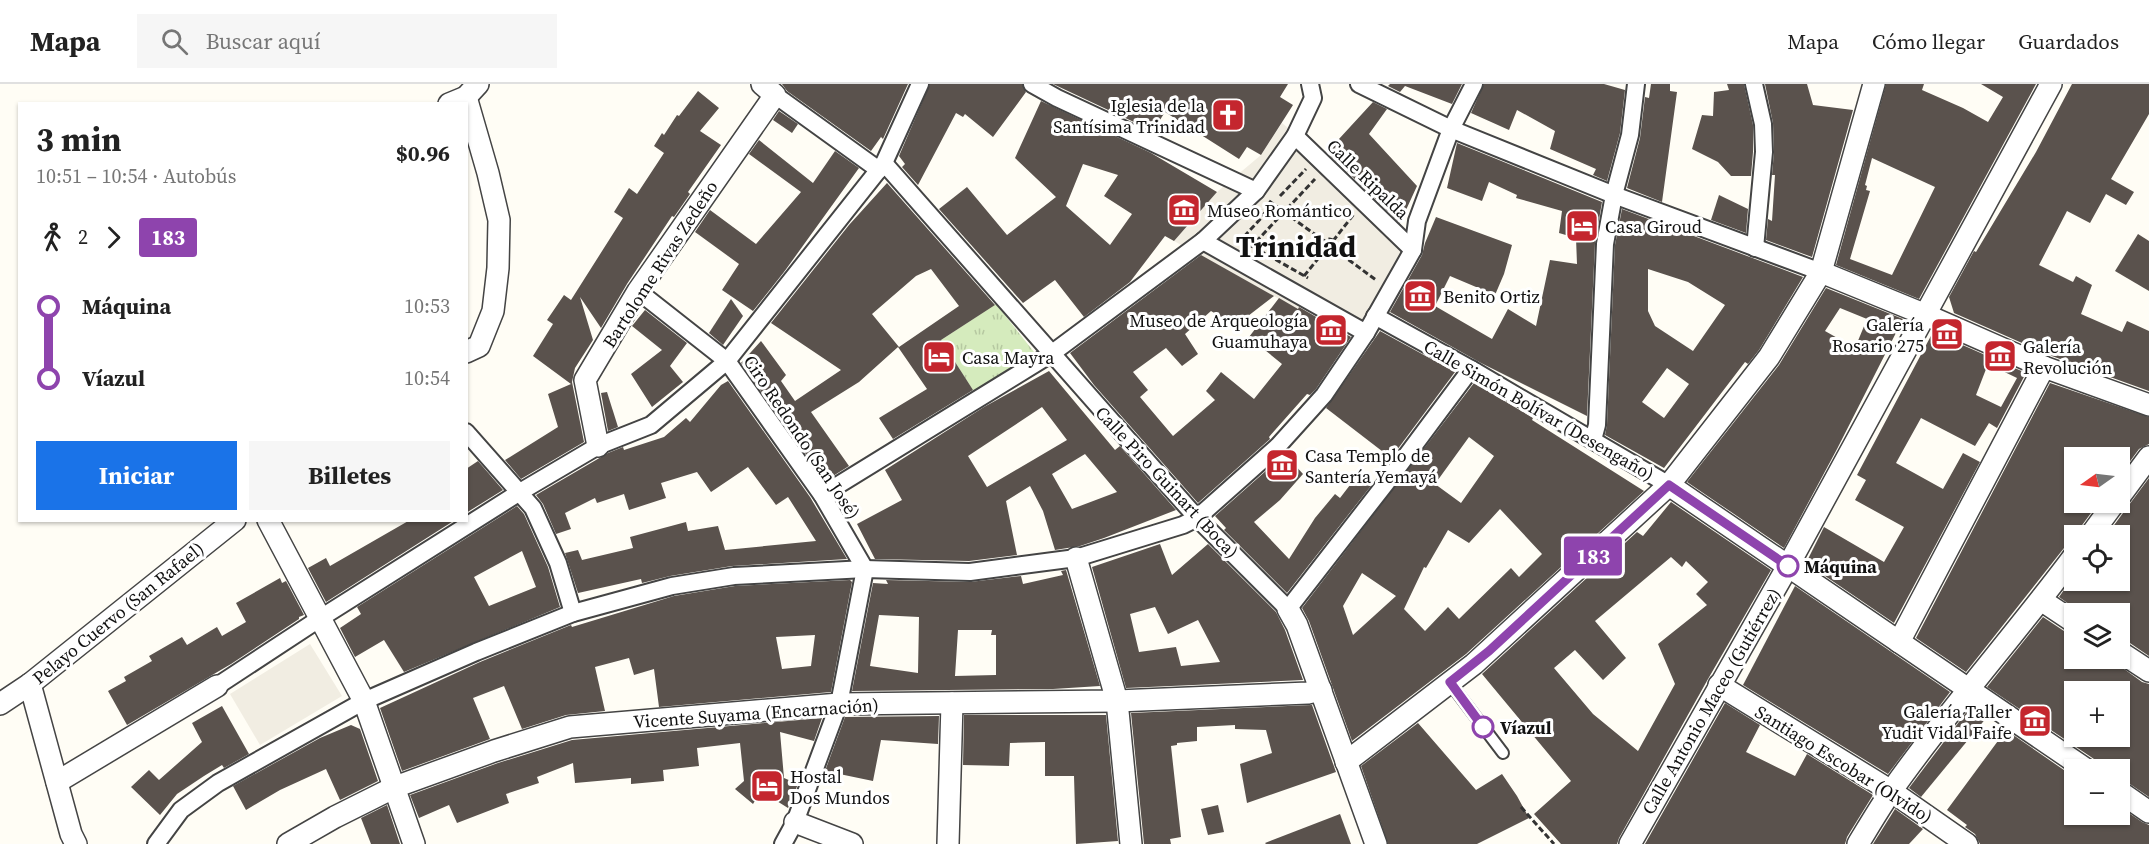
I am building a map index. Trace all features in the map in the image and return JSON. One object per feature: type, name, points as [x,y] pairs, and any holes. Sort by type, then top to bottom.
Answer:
[{"type":"street","points":[[57,782],[217,686],[520,492],[598,446],[651,425],[727,361],[882,166],[920,84]]},
{"type":"street","points":[[1032,84],[1258,197]]},
{"type":"street","points":[[822,495],[1052,354],[1258,197],[1295,136],[1313,98],[1310,84]]},
{"type":"street","points":[[1359,84],[1451,129],[1614,195],[1821,272],[2044,367],[2149,405]]},
{"type":"street","points":[[156,844],[181,810],[218,783],[364,701],[573,613],[672,586],[734,576],[865,569],[970,572],[1076,558],[1183,525],[1197,518],[1278,446],[1324,394],[1366,333],[1413,250],[1417,221],[1451,129],[1474,84]]},
{"type":"street","points":[[1593,440],[1597,425],[1605,244],[1614,195],[1630,135],[1636,84]]},
{"type":"street","points":[[1754,84],[1763,124],[1764,152],[1755,248]]},
{"type":"street","points":[[1346,762],[1489,651],[1669,485],[1769,357],[1821,272],[1874,84]]},
{"type":"street","name":"Calle Antonio Maceo (Gutiérrez)","points":[[1630,844],[1788,566],[2051,84]]},
{"type":"street","name":"Calle Piro Guinart (Boca)","points":[[768,89],[882,166],[1197,518],[1288,609],[1297,625],[1376,844]]},
{"type":"street","name":"Bartolome Rivas Zedeño","points":[[598,446],[585,380],[638,291],[768,89]]},
{"type":"street","points":[[468,108],[488,173],[499,220],[498,268],[493,311],[479,346],[468,351]]},
{"type":"street","name":"Calle Ripalda","points":[[1295,136],[1413,250]]},
{"type":"street","points":[[1203,241],[1366,333]]},
{"type":"street","name":"Ciro Redondo (San José)","points":[[638,291],[727,361],[822,495],[865,569]]},
{"type":"street","name":"Calle Simón Bolívar (Desengaño)","points":[[1375,316],[1471,369],[1669,485],[2071,759]]},
{"type":"street","points":[[1899,642],[2044,367]]},
{"type":"street","points":[[1288,609],[1471,369]]},
{"type":"street","points":[[468,434],[533,508],[558,562],[573,613]]},
{"type":"street","points":[[2130,483],[2149,457]]},
{"type":"street","name":"Pelayo Cuervo (San Rafael)","points":[[0,704],[30,684],[232,522]]},
{"type":"street","points":[[269,522],[364,701],[414,844]]},
{"type":"street","points":[[1076,558],[1117,701],[1131,844]]},
{"type":"street","points":[[783,844],[795,822],[839,704],[865,569]]},
{"type":"street","points":[[1858,844],[1891,791],[1968,689],[2064,569]]},
{"type":"street","points":[[2041,600],[2064,615]]},
{"type":"street","points":[[2130,659],[2149,671]]},
{"type":"street","points":[[30,684],[71,834],[76,844]]},
{"type":"street","name":"Santiago Escobar (Olvido)","points":[[1719,685],[1891,791],[1967,844]]},
{"type":"street","name":"Vicente Suyama (Encarnación)","points":[[288,844],[395,787],[494,751],[570,727],[839,704],[1117,701],[1308,693],[1321,690]]},
{"type":"street","points":[[948,844],[952,703]]},
{"type":"street","points":[[2130,799],[2149,812]]},
{"type":"street","points":[[795,822],[852,844]]},
{"type":"lane","points":[[1450,682],[1503,753]]},
{"type":"path","points":[[1280,196],[1309,166]]},
{"type":"path","points":[[1313,281],[1252,246],[1315,179],[1323,186]]},
{"type":"path","points":[[1258,197],[1284,212],[1324,242]]},
{"type":"path","points":[[1237,244],[1264,214],[1258,197]]},
{"type":"path","points":[[1346,207],[1354,215]]},
{"type":"path","points":[[1333,241],[1358,209]]},
{"type":"path","points":[[1324,242],[1327,239],[1333,241]]},
{"type":"path","points":[[1333,241],[1334,249]]},
{"type":"path","points":[[1324,242],[1325,250]]},
{"type":"path","points":[[1325,250],[1330,252],[1334,249]]},
{"type":"path","points":[[1334,249],[1382,285]]},
{"type":"path","points":[[1300,280],[1325,250]]},
{"type":"path","points":[[1376,280],[1381,270]]},
{"type":"path","points":[[1521,807],[1554,844]]},
{"type":"green space","points":[[996,304],[1034,352],[974,392],[941,340]]},
{"type":"shaded area","points":[[1282,123],[1323,157],[1422,248],[1390,313],[1370,342],[1301,304],[1297,309],[1174,241],[1217,192],[1261,155]]},
{"type":"shaded area","points":[[310,644],[342,696],[260,745],[230,694]]},
{"type":"building","points":[[782,84],[908,84],[883,139],[881,137],[871,151],[787,91]]},
{"type":"building","points":[[930,84],[1022,84],[1026,92],[993,137],[965,114],[963,117],[956,113],[918,185],[902,167],[905,164],[899,156]]},
{"type":"building","name":"Iglesia de la Santísima Trinidad","points":[[1053,84],[1288,84],[1280,97],[1293,105],[1261,155],[1247,147],[1239,159],[1165,112],[1153,131]]},
{"type":"building","points":[[1390,84],[1462,84],[1452,104],[1405,86],[1400,92],[1388,86]]},
{"type":"building","points":[[1484,84],[1604,84],[1625,90],[1620,133],[1607,181],[1593,175],[1596,169],[1550,149],[1555,131],[1517,110],[1509,130],[1471,113]]},
{"type":"building","points":[[1651,84],[1670,84],[1670,91],[1677,92],[1662,202],[1627,188],[1640,138],[1645,97],[1649,98]]},
{"type":"building","points":[[1727,84],[1744,84],[1753,125],[1751,176],[1731,176],[1718,162],[1692,149],[1702,115],[1713,116],[1714,92],[1729,90]]},
{"type":"building","points":[[1765,84],[1807,84],[1813,105],[1853,110],[1812,257],[1766,240],[1768,219],[1772,221],[1775,175],[1772,175],[1773,123]]},
{"type":"building","points":[[1886,84],[1924,84],[1922,90],[1988,122],[2003,97],[1981,84],[2036,84],[1919,299],[1836,265]],"holes":[[[1872,158],[1935,187],[1892,275],[1850,259],[1870,191],[1866,190],[1865,185]]]},
{"type":"building","points":[[2072,84],[2149,84],[2149,114],[2111,179],[2134,192],[2126,205],[2106,194],[2090,223],[2067,211],[2039,265],[2073,282],[2076,276],[2092,285],[2081,314],[2122,332],[2127,321],[2149,331],[2149,391],[2049,355],[1954,313],[1949,297],[1974,251],[1976,252],[2036,152]]},
{"type":"building","points":[[698,91],[719,108],[700,131],[721,145],[627,284],[601,328],[580,297],[593,340],[575,368],[572,382],[584,442],[521,479],[505,460],[558,427],[548,394],[571,384],[533,356],[553,324],[547,320],[564,295],[571,300],[623,218],[614,212],[629,188],[637,194],[664,153],[654,146],[662,133],[664,135],[677,115],[679,116]]},
{"type":"building","points":[[1041,101],[1151,153],[1217,192],[1174,241],[1165,236],[1130,282],[1084,317],[1055,280],[1023,303],[939,209],[967,187],[1007,235],[1056,197],[1015,158]],"holes":[[[1083,164],[1118,175],[1104,196],[1132,214],[1110,245],[1066,206]]]},
{"type":"building","points":[[1373,102],[1387,109],[1369,134],[1417,186],[1400,223],[1327,152]]},
{"type":"building","points":[[779,111],[798,124],[792,133],[773,120]]},
{"type":"building","points":[[759,140],[813,183],[835,151],[859,168],[753,311],[722,290],[739,264],[695,232],[710,210],[756,244],[801,192],[749,154]]},
{"type":"building","points":[[1457,143],[1602,202],[1595,243],[1587,416],[1481,363],[1390,312],[1422,255],[1436,217],[1512,245],[1495,295],[1450,276],[1435,306],[1492,339],[1508,309],[1536,326],[1550,260],[1577,264],[1576,238],[1559,233],[1562,211],[1516,198],[1517,195],[1489,182],[1482,201],[1447,188]]},
{"type":"building","points":[[887,183],[995,305],[941,340],[973,390],[893,439],[879,418],[927,389],[898,347],[859,382],[811,412],[849,466],[825,481],[745,369],[747,368],[741,363],[761,341],[786,375],[781,381],[795,401],[841,370],[771,323],[849,225]],"holes":[[[931,269],[959,306],[899,347],[872,314],[916,276]]]},
{"type":"building","points":[[1719,195],[1748,209],[1746,233],[1711,220]]},
{"type":"building","points":[[1622,209],[1803,277],[1759,350],[1748,364],[1745,362],[1664,468],[1605,435],[1615,245]],"holes":[[[1648,269],[1688,282],[1725,305],[1693,351],[1655,326],[1648,311]],[[1667,368],[1689,384],[1664,418],[1642,402]]]},
{"type":"building","points":[[2138,234],[2149,241],[2149,291],[2115,271]]},
{"type":"building","points":[[1201,255],[1274,296],[1235,326],[1211,311],[1185,334],[1198,354],[1182,366],[1166,348],[1133,372],[1148,390],[1140,397],[1173,436],[1215,400],[1206,391],[1221,372],[1254,399],[1282,364],[1249,337],[1279,298],[1351,337],[1316,389],[1310,395],[1307,394],[1269,437],[1270,439],[1198,503],[1094,385],[1070,353]]},
{"type":"building","points":[[1826,288],[1903,319],[1784,548],[1687,482],[1779,365]],"holes":[[[1840,308],[1867,319],[1855,348],[1825,331]]]},
{"type":"building","points":[[731,299],[743,316],[723,345],[709,333]]},
{"type":"building","points":[[645,310],[687,343],[670,366],[683,382],[652,407],[631,374],[662,350],[632,326]]},
{"type":"building","points":[[1380,331],[1455,372],[1391,458],[1326,408]]},
{"type":"building","points":[[1933,332],[2026,373],[1997,428],[1989,423],[1975,446],[1921,418],[1896,463],[1943,489],[1963,453],[1980,462],[1894,623],[1806,563],[1824,527],[1884,562],[1904,527],[1855,500],[1866,480],[1857,475]],"holes":[[[1988,364],[2017,378],[2001,407],[1976,395]]]},
{"type":"building","points":[[1049,371],[1115,450],[1120,446],[1176,510],[1080,546],[1055,550],[1043,511],[1030,486],[1006,501],[1017,555],[969,561],[875,559],[857,524],[902,500],[885,470],[984,407]],"holes":[[[1042,407],[1067,440],[987,487],[968,456]],[[1085,454],[1117,492],[1072,509],[1052,474]]]},
{"type":"building","points":[[728,381],[810,497],[847,559],[732,566],[642,583],[641,579],[578,593],[565,553],[578,550],[582,560],[633,548],[630,537],[686,522],[688,531],[718,526],[725,550],[816,541],[788,497],[776,505],[748,467],[711,492],[697,472],[661,483],[666,498],[629,510],[624,494],[597,503],[595,498],[565,513],[571,529],[556,534],[543,504],[536,495],[608,453],[664,437],[686,418],[690,422],[721,385]]},
{"type":"building","points":[[1474,383],[1533,418],[1532,420],[1644,491],[1466,654],[1352,741],[1309,621],[1302,608]],"holes":[[[1469,437],[1494,456],[1461,503],[1435,484]],[[1500,509],[1542,554],[1519,577],[1511,568],[1459,619],[1448,607],[1425,631],[1404,609],[1424,567],[1426,568],[1448,530],[1469,543]],[[1362,573],[1396,596],[1353,635],[1343,606]]]},
{"type":"building","points":[[2050,383],[2149,417],[2149,444],[2139,449],[2130,461],[2130,447],[2064,447],[2064,513],[2091,513],[2082,525],[2064,525],[2064,548],[1966,672],[1916,638]]},
{"type":"building","points":[[607,392],[618,427],[608,431],[601,393]]},
{"type":"building","points":[[1285,454],[1303,474],[1280,500],[1254,522],[1289,559],[1315,518],[1335,494],[1340,498],[1360,472],[1374,482],[1287,593],[1224,530],[1226,528],[1215,516]]},
{"type":"building","points":[[478,461],[503,490],[468,512],[468,468]]},
{"type":"building","points":[[2149,478],[2149,656],[2130,643],[2130,603],[2067,603],[2059,597],[2064,590],[2130,591],[2130,525],[2114,525],[2123,513],[2130,513],[2130,504]]},
{"type":"building","points":[[1671,502],[1771,570],[1617,844],[1561,844],[1534,814],[1571,781],[1482,674],[1637,532],[1643,536]],"holes":[[[1671,557],[1682,567],[1686,561],[1708,582],[1696,594],[1707,605],[1658,644],[1675,684],[1638,751],[1593,714],[1554,668],[1575,650],[1603,680],[1626,658],[1595,621]]]},
{"type":"building","points":[[517,506],[524,514],[548,567],[560,607],[404,672],[384,640],[355,657],[340,628],[361,614],[357,607]],"holes":[[[522,551],[536,587],[489,606],[474,577]]]},
{"type":"building","points":[[407,522],[452,522],[326,602],[308,568],[326,558],[330,566]]},
{"type":"building","points":[[1160,544],[1172,575],[1208,544],[1276,612],[1303,680],[1126,688],[1092,567]],"holes":[[[1155,607],[1168,634],[1198,620],[1220,662],[1181,666],[1176,647],[1139,652],[1130,614]]]},
{"type":"building","points":[[1066,570],[1100,686],[1053,689],[852,691],[873,583],[888,584],[886,580],[970,582],[1021,576],[1023,584],[1063,575],[1061,571]],"holes":[[[879,615],[919,617],[918,673],[870,666]],[[958,630],[992,630],[991,635],[996,635],[996,675],[955,676]]]},
{"type":"building","points":[[280,578],[282,583],[286,581],[304,615],[231,664],[127,725],[108,691],[126,681],[124,677],[152,661],[149,656],[182,637],[187,645],[217,627],[222,636],[246,622],[236,603]]},
{"type":"building","points":[[850,580],[852,582],[831,692],[659,707],[654,669],[634,675],[629,658],[595,667],[605,711],[566,715],[522,729],[504,686],[473,698],[490,739],[402,771],[380,708],[480,662],[571,625],[572,627],[674,596],[735,586]],"holes":[[[815,635],[811,666],[782,669],[776,637]]]},
{"type":"building","points":[[1795,586],[1950,692],[1888,774],[1743,685]]},
{"type":"building","points":[[2043,617],[2064,631],[2064,669],[2124,669],[2142,682],[2149,684],[2149,797],[2130,784],[2130,759],[2094,759],[2076,747],[2130,747],[2130,681],[2064,681],[2064,739],[1987,687]]},
{"type":"building","points":[[1725,703],[1760,725],[1746,752],[1795,776],[1807,754],[1873,795],[1845,844],[1645,844]]},
{"type":"building","points":[[1312,705],[1336,772],[1247,803],[1240,764],[1272,753],[1266,730],[1235,729],[1235,725],[1197,727],[1197,741],[1177,743],[1171,746],[1181,837],[1170,839],[1171,844],[1144,844],[1131,713]]},
{"type":"building","points":[[222,706],[249,754],[224,768],[222,765],[177,794],[160,815],[131,787],[149,770],[159,780],[202,742],[192,723]]},
{"type":"building","points":[[1971,706],[1987,717],[1921,797],[1909,788]]},
{"type":"building","points":[[964,715],[1106,715],[1118,841],[1076,844],[1074,776],[1045,776],[1045,742],[1010,743],[1009,766],[963,765]]},
{"type":"building","points":[[939,716],[938,744],[881,740],[873,781],[825,771],[845,717]]},
{"type":"building","points":[[822,718],[814,741],[780,732],[784,778],[798,784],[788,808],[761,791],[753,804],[735,789],[744,781],[740,743],[697,748],[699,766],[663,770],[664,781],[631,784],[631,778],[575,783],[573,763],[537,777],[539,783],[506,794],[509,803],[457,823],[449,805],[419,818],[410,795],[498,763],[572,740]]},
{"type":"building","points":[[1418,723],[1476,790],[1502,774],[1529,818],[1477,844],[1388,844],[1361,766]]},
{"type":"building","points":[[351,725],[360,729],[378,781],[340,800],[326,769],[280,790],[246,810],[233,786],[320,738]]},
{"type":"building","points":[[2006,730],[2064,770],[2064,825],[2130,825],[2130,814],[2149,825],[2149,844],[1980,844],[1975,834],[1965,827],[1967,825],[1947,810]]},
{"type":"building","points":[[387,805],[400,844],[371,844],[361,818]]},
{"type":"building","points":[[1218,805],[1224,832],[1208,835],[1201,809]]},
{"type":"building","points":[[1895,809],[1923,829],[1909,844],[1873,844]]},
{"type":"building","points":[[1340,814],[1351,844],[1265,843]]},
{"type":"bus line","name":"183","points":[[1483,727],[1450,682],[1489,651],[1669,485],[1788,566]]},
{"type":"place","name":"Iglesia de la Santísima Trinidad","points":[[1228,115]]},
{"type":"place","name":"Museo Romántico","points":[[1184,210]]},
{"type":"place","name":"Casa Giroud","points":[[1582,226]]},
{"type":"place","name":"Benito Ortiz","points":[[1420,296]]},
{"type":"place","name":"Museo de Arqueología Guamuhaya","points":[[1331,330]]},
{"type":"place","name":"Galería Rosario 275","points":[[1947,334]]},
{"type":"place","name":"Galería Revolución","points":[[2000,356]]},
{"type":"place","name":"Casa Mayra","points":[[939,357]]},
{"type":"place","name":"Casa Templo de Santería Yemayá","points":[[1282,465]]},
{"type":"place","name":"Máquina","points":[[1788,566]]},
{"type":"place","name":"Galería Taller Yudit Vidal Faife","points":[[2035,721]]},
{"type":"place","name":"Víazul","points":[[1483,727]]},
{"type":"place","name":"Hostal Dos Mundos","points":[[767,786]]},
{"type":"district","name":"Trinidad","points":[[1296,246]]}]
